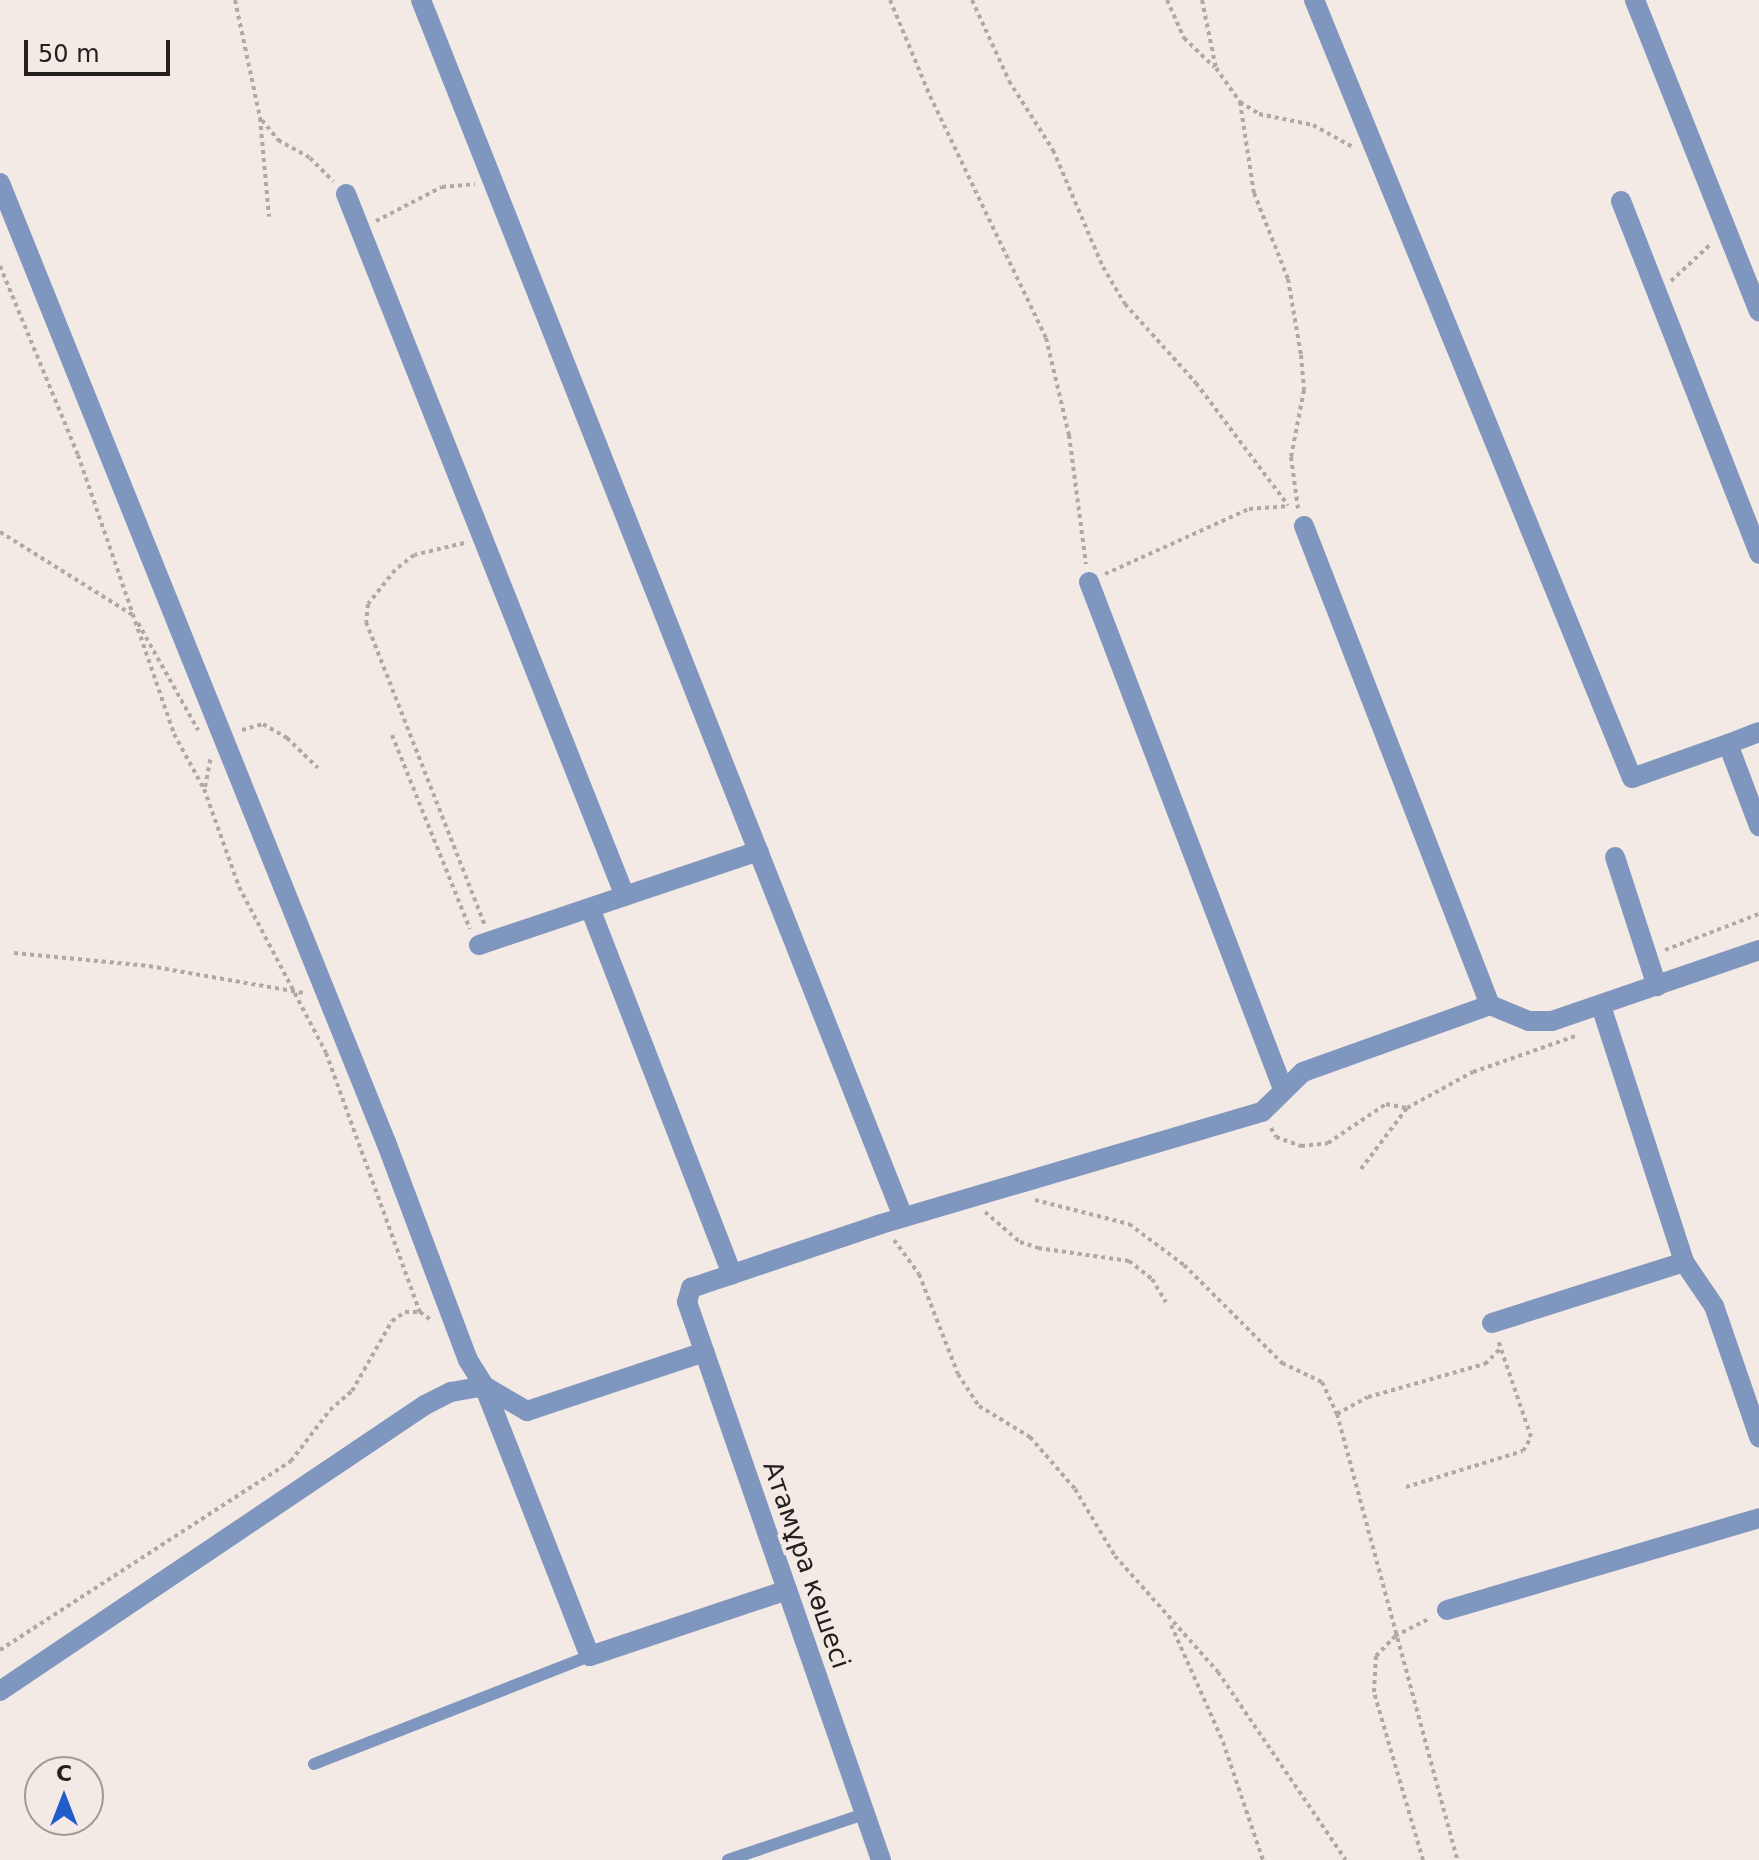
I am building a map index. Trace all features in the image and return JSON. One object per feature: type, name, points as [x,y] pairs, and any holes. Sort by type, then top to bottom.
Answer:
[{"type":"street","points":[[421,0],[903,1217]]},
{"type":"street","points":[[1314,0],[1632,778],[1759,732]]},
{"type":"street","points":[[1635,0],[1759,311]]},
{"type":"street","points":[[0,183],[590,1656],[787,1590]]},
{"type":"street","points":[[346,194],[625,896]]},
{"type":"street","points":[[1621,201],[1759,554]]},
{"type":"street","points":[[1304,526],[1490,1005]]},
{"type":"street","points":[[1089,582],[1283,1089]]},
{"type":"street","points":[[1728,744],[1759,826]]},
{"type":"street","points":[[488,942],[759,851]]},
{"type":"street","points":[[1615,857],[1657,986]]},
{"type":"street","points":[[590,908],[732,1274],[968,1197],[1262,1112],[1303,1072],[1490,1005],[1529,1021],[1552,1021],[1759,950]]},
{"type":"street","points":[[1601,1006],[1684,1262],[1714,1306],[1759,1437]]},
{"type":"street","points":[[1492,1323],[1684,1262]]},
{"type":"street","name":"Атамұра көшесі","points":[[732,1274],[691,1288],[687,1302],[881,1860]]},
{"type":"street","points":[[0,1691],[425,1405],[451,1392],[484,1386],[527,1411],[704,1352]]},
{"type":"street","points":[[1447,1610],[1759,1518]]},
{"type":"lane","points":[[314,1764],[590,1656]]},
{"type":"lane","points":[[728,1860],[864,1814]]},
{"type":"path","points":[[235,0],[260,118],[269,217]]},
{"type":"path","points":[[890,0],[930,96],[1046,338],[1069,435],[1089,582],[1249,509],[1289,506]]},
{"type":"path","points":[[972,0],[1009,81],[1053,150],[1103,267],[1125,304],[1196,383],[1304,526]]},
{"type":"path","points":[[1167,0],[1184,38],[1216,68],[1240,102],[1259,114],[1313,125],[1380,162]]},
{"type":"path","points":[[1202,0],[1216,68]]},
{"type":"path","points":[[1240,102],[1254,193],[1288,279],[1301,355],[1304,390],[1291,457],[1304,526]]},
{"type":"path","points":[[260,118],[278,140],[310,158],[346,194]]},
{"type":"path","points":[[360,229],[442,187],[495,186]]},
{"type":"path","points":[[1657,293],[1727,230]]},
{"type":"path","points":[[0,266],[78,455],[174,734],[204,789],[239,887],[290,990],[326,1053],[420,1312]]},
{"type":"path","points":[[0,532],[134,616],[204,739],[223,744]]},
{"type":"path","points":[[481,540],[414,555],[368,604],[366,622],[488,942]]},
{"type":"path","points":[[204,789],[209,760],[223,744],[245,728],[263,724],[287,738],[318,768]]},
{"type":"path","points":[[392,735],[488,942]]},
{"type":"path","points":[[1648,957],[1759,914]]},
{"type":"path","points":[[14,953],[149,966],[326,997]]},
{"type":"path","points":[[1361,1169],[1407,1108],[1473,1072],[1578,1035]]},
{"type":"path","points":[[1262,1112],[1276,1137],[1301,1146],[1328,1143],[1386,1104],[1407,1108]]},
{"type":"path","points":[[992,1191],[1129,1224],[1184,1265],[1282,1363],[1322,1382],[1337,1414],[1457,1860]]},
{"type":"path","points":[[968,1197],[1020,1242],[1129,1261],[1152,1279],[1166,1302]]},
{"type":"path","points":[[881,1224],[919,1274],[958,1374],[979,1406],[1030,1437],[1075,1489],[1115,1556],[1218,1672],[1346,1860]]},
{"type":"path","points":[[0,1650],[291,1461],[330,1410],[352,1391],[392,1321],[405,1312],[420,1312],[461,1340]]},
{"type":"path","points":[[1406,1487],[1523,1451],[1531,1437],[1492,1323]]},
{"type":"path","points":[[1337,1414],[1368,1397],[1485,1364],[1501,1349]]},
{"type":"path","points":[[1423,1860],[1374,1692],[1376,1656],[1395,1636],[1447,1610]]},
{"type":"path","points":[[1169,1619],[1223,1742],[1263,1860]]}]
